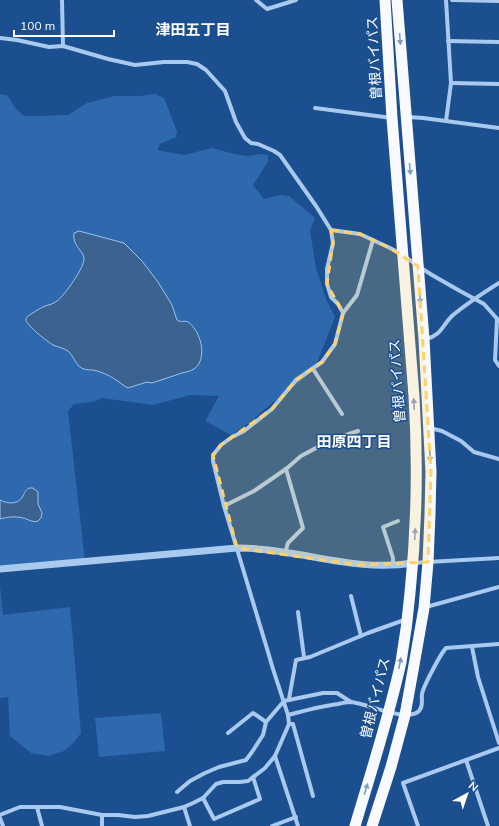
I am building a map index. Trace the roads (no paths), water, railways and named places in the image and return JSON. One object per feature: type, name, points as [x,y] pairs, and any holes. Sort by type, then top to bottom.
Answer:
[{"type":"highway","name":"曽根バイパス","points":[[355,826],[401,661],[413,563],[416,506],[416,427],[392,118],[385,0]]},
{"type":"highway","name":"曽根バイパス","points":[[372,826],[391,767],[405,715],[420,635],[428,562],[431,472],[424,339],[397,0]]},
{"type":"street","points":[[62,0],[63,46]]},
{"type":"street","points":[[256,0],[267,9],[296,0]]},
{"type":"street","points":[[446,0],[450,83],[446,121]]},
{"type":"street","points":[[452,0],[499,1]]},
{"type":"street","points":[[0,38],[49,47],[63,46],[108,60],[135,65],[164,62],[187,62],[197,64],[206,70],[225,91],[236,122],[245,138],[251,143],[258,144],[280,155],[331,230],[333,243],[327,270],[327,284],[331,296],[338,304],[343,314]]},
{"type":"street","points":[[448,42],[499,42]]},
{"type":"street","points":[[450,83],[499,84]]},
{"type":"street","points":[[315,108],[392,118]]},
{"type":"street","points":[[406,117],[499,128]]},
{"type":"street","points":[[331,230],[360,234],[390,248],[484,304],[498,320],[495,360],[499,366]]},
{"type":"street","points":[[3,826],[0,816],[20,807],[60,807],[102,815],[118,814],[135,817],[148,816],[184,807],[203,798],[216,784],[223,782],[248,781],[265,768],[275,756],[289,724],[288,715],[224,506],[213,461],[214,455],[221,445],[244,431],[272,409],[296,380],[322,362],[335,344],[343,314],[358,296],[373,240]]},
{"type":"street","points":[[424,339],[436,335],[452,316],[475,298],[499,283]]},
{"type":"street","points":[[313,368],[342,414]]},
{"type":"street","points":[[429,428],[442,431],[461,441],[474,452],[499,459]]},
{"type":"street","points":[[224,506],[254,491],[286,469],[301,456],[331,440],[358,431]]},
{"type":"street","points":[[285,552],[288,543],[304,528],[286,469]]},
{"type":"street","points":[[393,566],[393,558],[383,527],[398,521]]},
{"type":"street","points":[[0,569],[237,548],[285,552],[359,565],[393,566],[413,563],[499,558]]},
{"type":"street","points":[[424,608],[499,587]]},
{"type":"street","points":[[350,596],[361,636]]},
{"type":"street","points":[[298,612],[304,657]]},
{"type":"street","points":[[289,699],[296,660],[407,619]]},
{"type":"street","points":[[177,792],[190,781],[204,773],[219,767],[246,760],[263,735],[266,722],[284,701],[323,693],[337,693],[351,702],[388,712],[405,715],[416,713],[420,710],[423,704],[422,693],[439,657],[446,648],[499,644]]},
{"type":"street","points":[[472,647],[478,677],[499,742]]},
{"type":"street","points":[[288,715],[326,705],[351,702]]},
{"type":"street","points":[[228,733],[253,713],[266,722]]},
{"type":"street","points":[[289,724],[293,724],[313,796]]},
{"type":"street","points":[[418,826],[403,783],[499,748]]},
{"type":"street","points":[[275,756],[298,826]]},
{"type":"street","points":[[466,760],[488,826]]},
{"type":"street","points":[[203,798],[214,819],[260,799],[254,777]]},
{"type":"street","points":[[184,807],[190,826]]},
{"type":"street","points":[[37,808],[42,826]]},
{"type":"street","points":[[102,815],[102,826]]},
{"type":"street","points":[[272,826],[296,817]]},
{"type":"district","name":"津田五丁目","points":[[193,30]]},
{"type":"district","name":"田原四丁目","points":[[354,442]]}]
